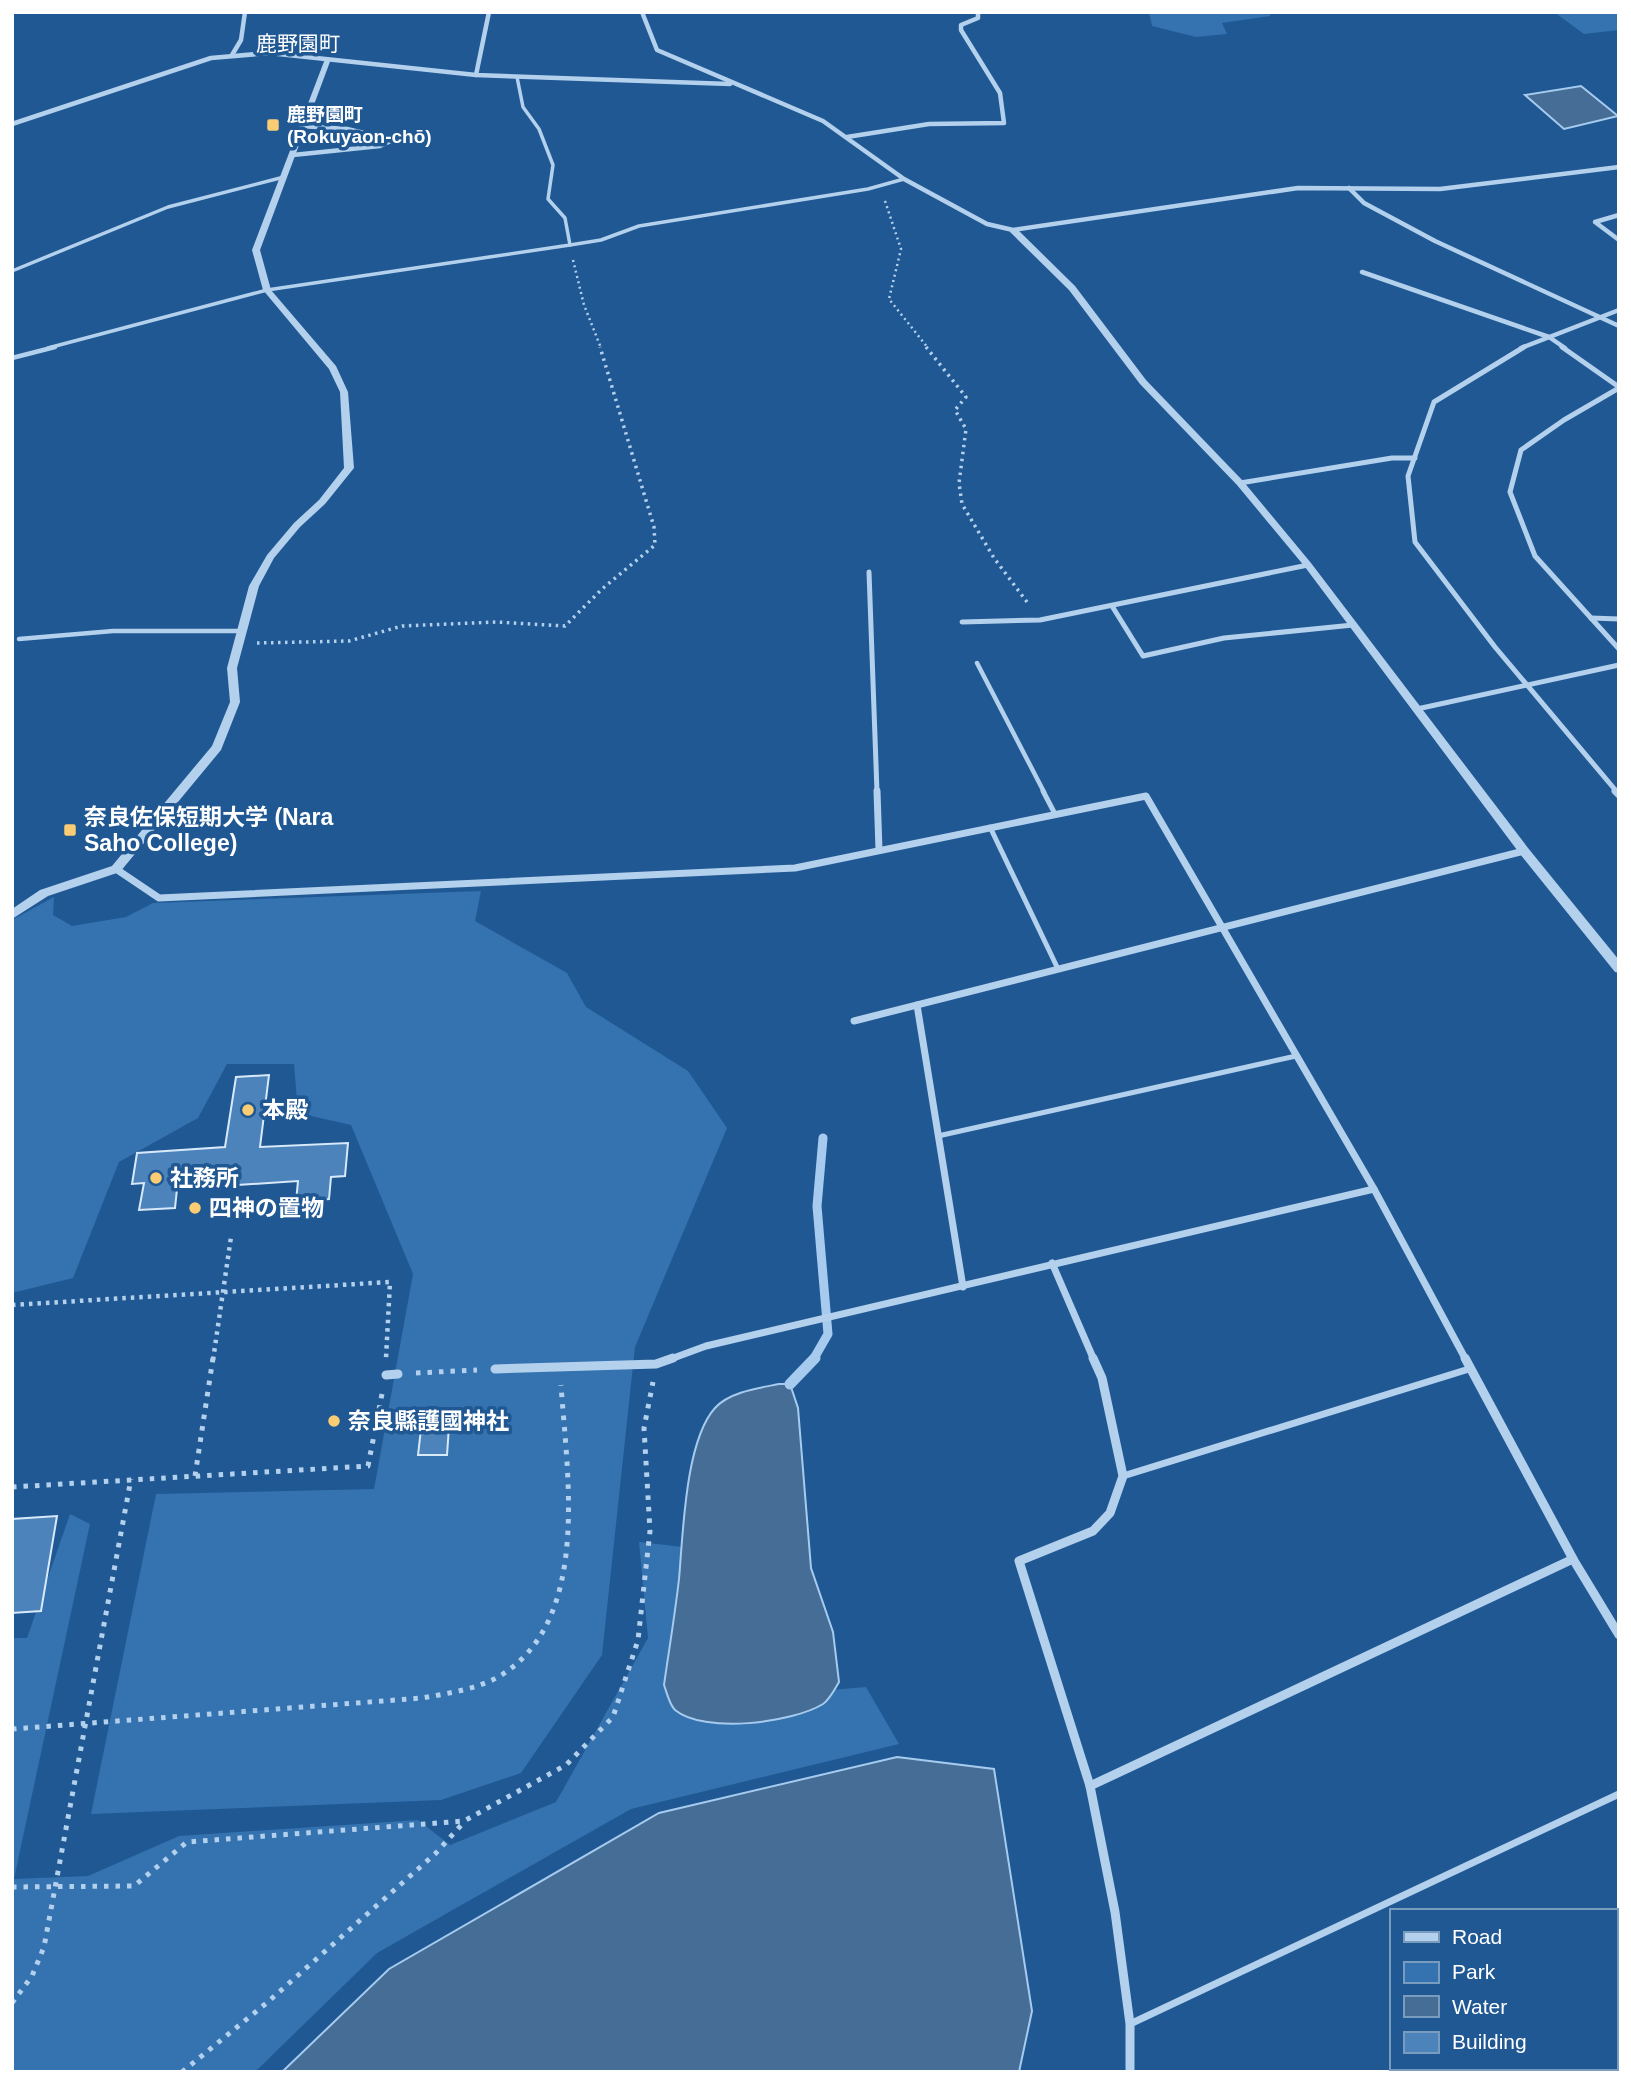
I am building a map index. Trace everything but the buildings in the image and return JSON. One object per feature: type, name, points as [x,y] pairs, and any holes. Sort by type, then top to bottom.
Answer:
[{"type":"street","points":[[232,55],[241,40],[245,12]]},
{"type":"street","points":[[476,75],[489,12]]},
{"type":"street","points":[[642,12],[657,50],[823,121],[904,179],[987,224],[1013,230],[1298,188],[1440,188],[1619,167]]},
{"type":"street","points":[[847,137],[929,124],[1004,123],[1000,93],[961,30],[961,25],[978,18],[978,12]]},
{"type":"street","points":[[12,124],[211,58],[232,55],[269,53],[476,75],[734,84]]},
{"type":"street","points":[[12,915],[44,893],[116,869],[217,747],[235,702],[232,668],[254,586],[270,557],[297,525],[322,502],[349,468],[344,393],[333,368],[267,290],[256,250],[328,59]]},
{"type":"street","points":[[293,155],[380,146],[393,140],[347,129],[301,126]]},
{"type":"street","points":[[1348,188],[1364,203],[1435,242],[1619,326]]},
{"type":"street","points":[[1619,215],[1595,222],[1619,240]]},
{"type":"street","points":[[1013,230],[1072,288],[1143,382],[1240,483],[1308,565],[1524,851],[1619,969]]},
{"type":"street","points":[[1362,272],[1549,337],[1619,388],[1564,420],[1521,450],[1510,492],[1535,556],[1619,649]]},
{"type":"street","points":[[1619,310],[1525,346],[1434,402],[1409,476],[1415,542],[1526,685],[1619,795]]},
{"type":"street","points":[[1240,483],[1392,458],[1415,458]]},
{"type":"street","points":[[962,622],[1040,620],[1308,565]]},
{"type":"street","points":[[869,572],[879,850]]},
{"type":"street","points":[[1112,606],[1143,656],[1224,638],[1353,625]]},
{"type":"street","points":[[1591,618],[1619,619]]},
{"type":"street","points":[[1417,709],[1619,665]]},
{"type":"street","points":[[116,869],[159,898],[795,867],[1146,796],[1220,928],[1374,1189],[1573,1559],[1619,1635]]},
{"type":"street","points":[[853,1021],[1524,851]]},
{"type":"street","points":[[917,1005],[963,1287]]},
{"type":"street","points":[[495,1369],[656,1364],[706,1346],[1374,1189]]},
{"type":"street","points":[[1052,1263],[1102,1378],[1123,1476],[1110,1513],[1093,1531],[1019,1561],[1090,1786],[1115,1912],[1130,2024],[1130,2072]]},
{"type":"street","points":[[386,1375],[398,1374]]},
{"type":"street","points":[[1090,1786],[1573,1559]]},
{"type":"lane","points":[[517,77],[523,107],[538,129],[553,165],[548,199],[565,218],[570,245]]},
{"type":"lane","points":[[12,271],[168,206],[284,177]]},
{"type":"lane","points":[[12,358],[267,290],[601,240],[639,226],[868,189],[904,179]]},
{"type":"lane","points":[[19,639],[113,631],[240,631]]},
{"type":"lane","points":[[977,663],[1055,814]]},
{"type":"lane","points":[[990,827],[1058,969]]},
{"type":"lane","points":[[938,1136],[1296,1056]]},
{"type":"lane","points":[[1123,1476],[1469,1369]]},
{"type":"lane","points":[[1130,2024],[1619,1794]]},
{"type":"path","points":[[868,189],[885,201],[899,237],[901,254],[889,284],[889,299],[966,397],[955,410],[966,429],[959,483],[962,504],[994,558],[1040,620]]},
{"type":"path","points":[[237,644],[349,641],[402,626],[496,622],[565,626],[602,589],[655,545],[654,527],[607,364],[584,305],[570,245]]},
{"type":"path","points":[[195,1476],[231,1237]]},
{"type":"path","points":[[12,1305],[390,1282],[386,1375],[369,1466],[12,1487]]},
{"type":"path","points":[[182,2072],[269,2001],[435,1854],[464,1821],[566,1765],[613,1717],[638,1640],[650,1531],[644,1428],[656,1364]]},
{"type":"path","points":[[12,1728],[422,1698],[467,1690],[505,1674],[532,1652],[551,1621],[561,1590],[567,1534],[560,1367]]},
{"type":"path","points":[[398,1374],[495,1369]]},
{"type":"path","points":[[12,2003],[33,1976],[44,1947],[131,1479]]},
{"type":"path","points":[[12,1887],[134,1886],[187,1842],[464,1821]]},
{"type":"green space","points":[[1149,12],[1270,12],[1270,16],[1222,23],[1227,34],[1196,37],[1152,26]]},
{"type":"green space","points":[[1554,12],[1619,12],[1619,30],[1584,34]]},
{"type":"green space","points":[[481,891],[475,921],[567,973],[586,1007],[688,1071],[727,1128],[635,1347],[602,1655],[521,1773],[441,1800],[91,1814],[156,1494],[374,1489],[413,1274],[351,1125],[298,1113],[294,1064],[227,1064],[198,1118],[119,1162],[73,1278],[12,1293],[12,920],[54,897],[53,915],[72,926],[126,917],[153,903]]},
{"type":"green space","points":[[70,1514],[90,1524],[14,1879],[88,1876],[179,1836],[418,1820],[450,1845],[556,1802],[648,1638],[639,1542],[709,1550],[676,1703],[866,1687],[899,1744],[631,1809],[377,1953],[255,2072],[12,2072],[12,1638],[27,1638]]},
{"type":"water","points":[[1581,86],[1618,116],[1564,129],[1525,95]]},
{"type":"water","points":[[790,1384],[798,1408],[811,1568],[833,1632],[839,1682],[823,1704],[809,1711],[770,1721],[726,1724],[706,1722],[675,1710],[664,1685],[691,1465],[705,1423],[715,1408],[736,1394]]},
{"type":"water","points":[[897,1757],[994,1769],[1032,2011],[1019,2072],[282,2072],[389,1969],[659,1813]]},
{"type":"waterway","points":[[813,1360],[828,1334],[817,1206],[823,1138]]},
{"type":"waterway","points":[[790,1384],[815,1358]]},
{"type":"place","name":"鹿野園町 (Rokuyaon-chō)","points":[[273,125]]},
{"type":"place","name":"奈良佐保短期大学 (Nara Saho College)","points":[[70,830]]},
{"type":"place","name":"本殿","points":[[248,1110]]},
{"type":"place","name":"社務所","points":[[156,1178]]},
{"type":"place","name":"四神の置物","points":[[195,1208]]},
{"type":"place","name":"奈良縣護國神社","points":[[334,1421]]},
{"type":"district","name":"鹿野園町","points":[[298,44]]}]
